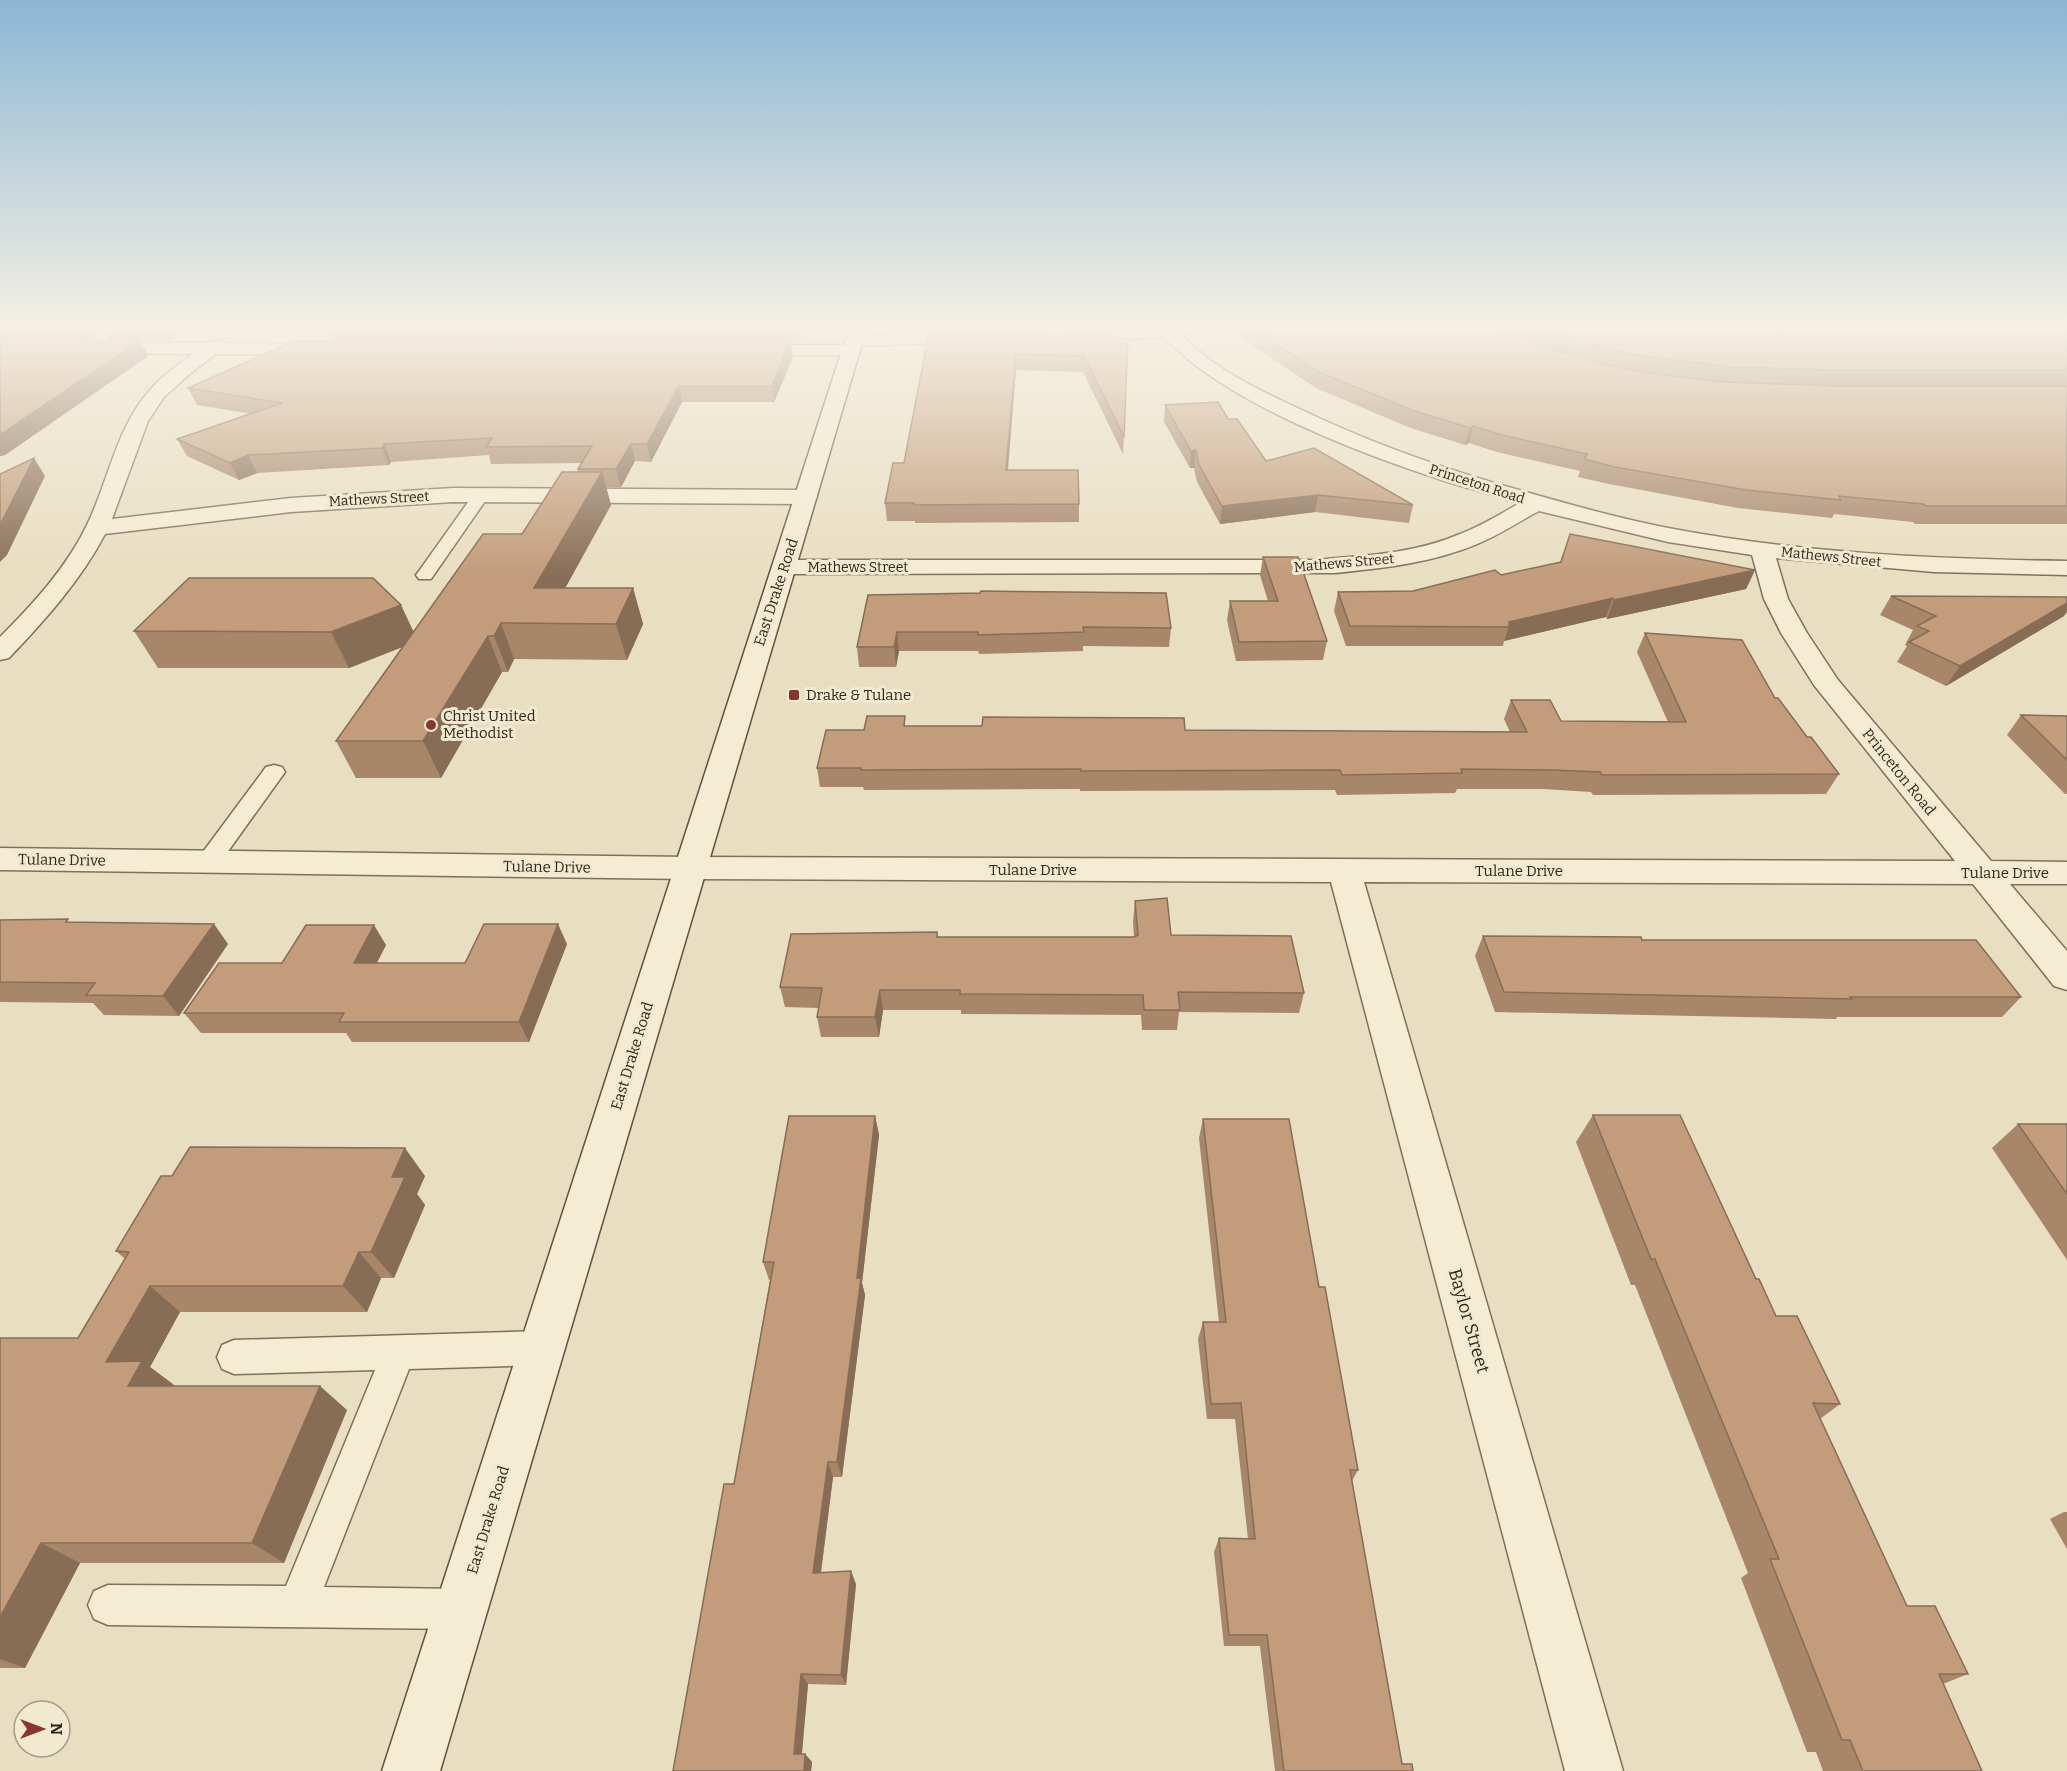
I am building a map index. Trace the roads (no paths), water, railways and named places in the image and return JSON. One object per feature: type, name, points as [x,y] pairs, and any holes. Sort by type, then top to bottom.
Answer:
[{"type":"street","points":[[0,652],[24,628],[66,576],[97,528],[143,412]]},
{"type":"street","name":"East Drake Road","points":[[411,1771],[831,412]]},
{"type":"street","name":"Princeton Road","points":[[1293,412],[1320,426],[1445,474],[1535,504]]},
{"type":"street","name":"Mathews Street","points":[[97,528],[301,504],[365,499],[482,494],[806,497]]},
{"type":"street","name":"Mathews Street","points":[[784,567],[1313,567],[1366,563],[1405,557],[1449,546],[1487,531],[1535,504],[1626,525],[1762,549],[1918,565],[2067,568]]},
{"type":"street","name":"Princeton Road","points":[[1762,549],[1776,599],[1794,633],[1828,685],[2067,975]]},
{"type":"street","name":"Tulane Drive","points":[[0,859],[690,868],[2067,873]]},
{"type":"street","name":"Baylor Street","points":[[1344,870],[1594,1771]]},
{"type":"lane","points":[[425,575],[482,494]]},
{"type":"lane","points":[[208,862],[274,772]]},
{"type":"lane","points":[[234,1357],[542,1348]]},
{"type":"lane","points":[[297,1606],[399,1353]]},
{"type":"lane","points":[[108,1605],[461,1609]]},
{"type":"place","name":"Drake & Tulane","points":[[794,695]]},
{"type":"place","name":"Christ United Methodist","points":[[431,725]]}]
